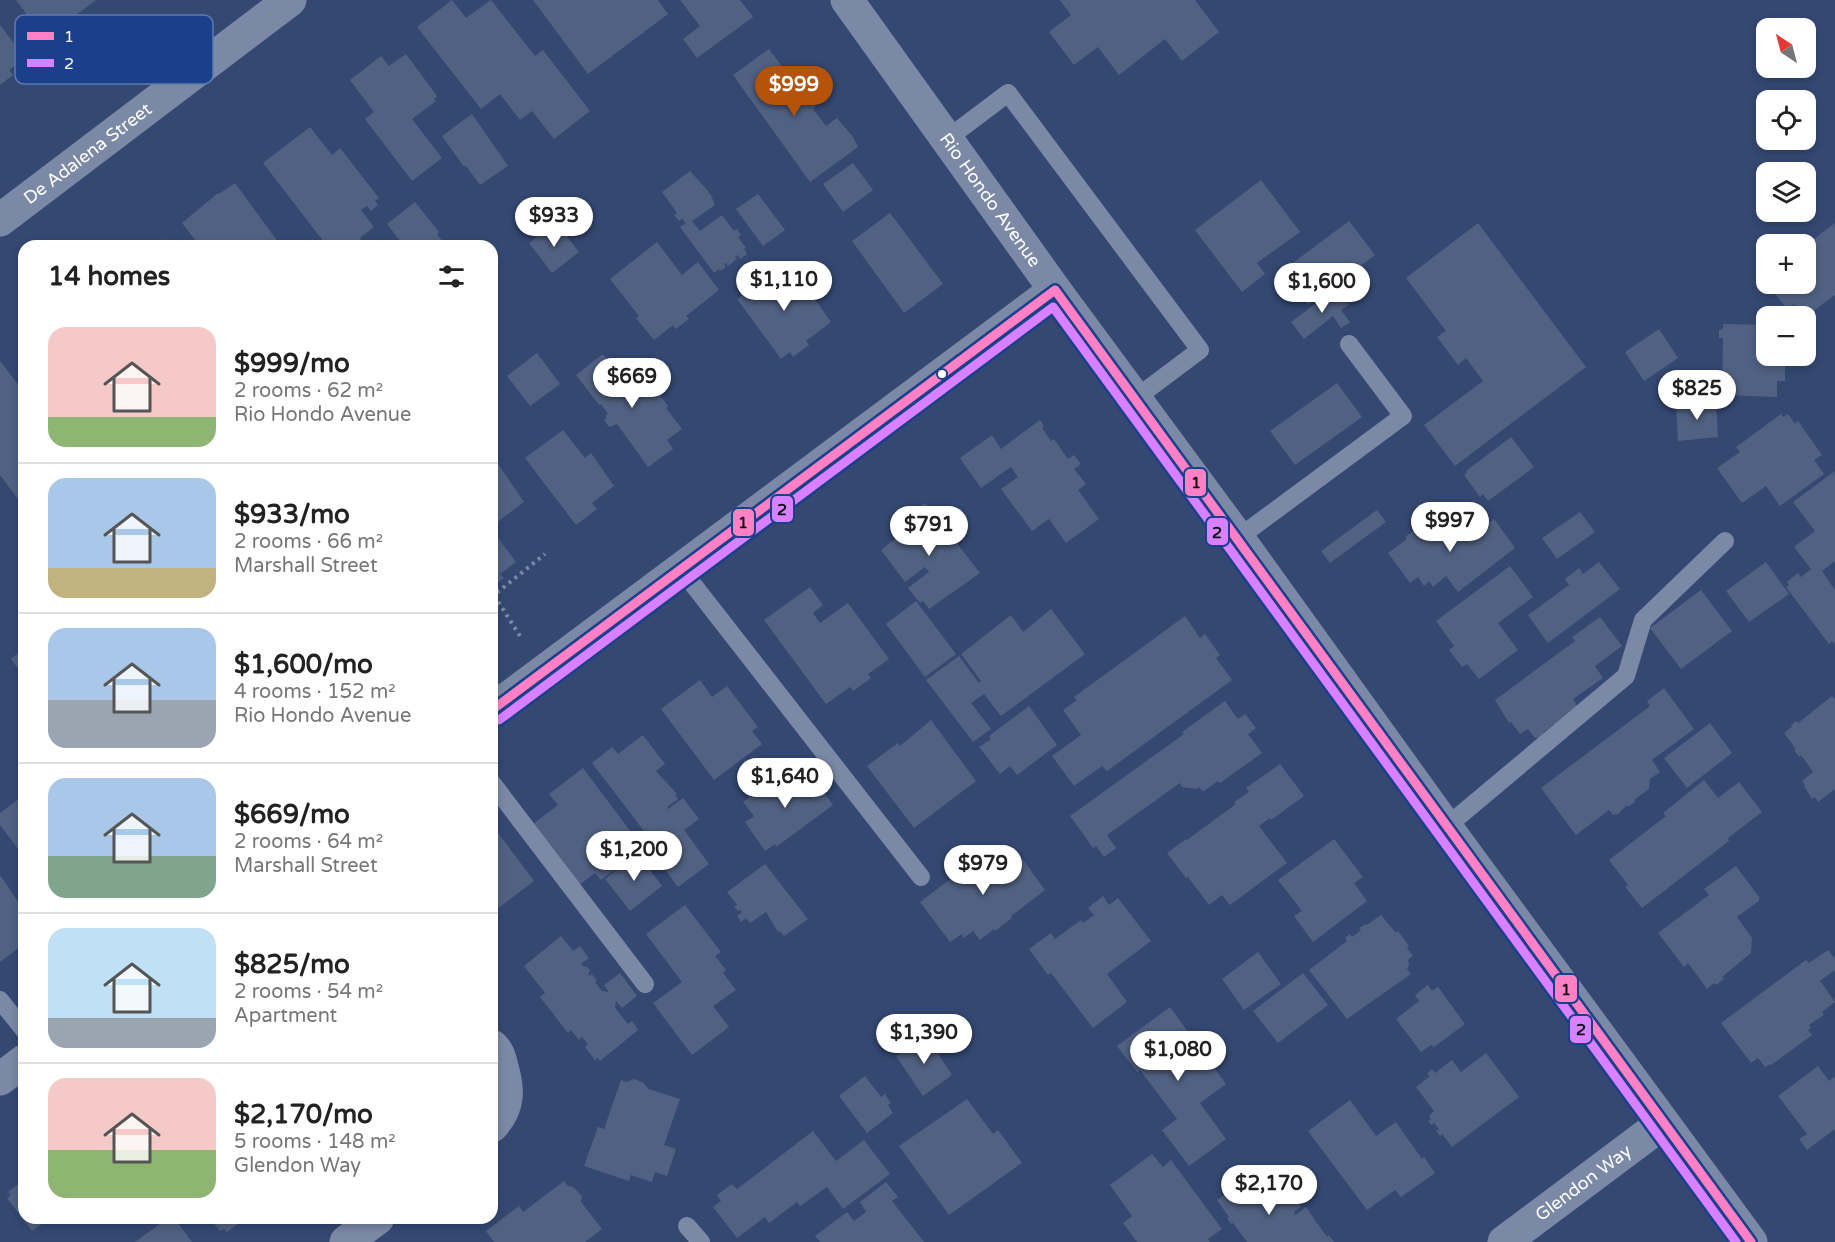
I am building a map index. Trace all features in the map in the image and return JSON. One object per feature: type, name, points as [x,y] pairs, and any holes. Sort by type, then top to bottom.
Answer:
[{"type":"street","name":"De Adalena Street","points":[[213,58],[290,0]]},
{"type":"street","name":"Rio Hondo Avenue","points":[[847,0],[1055,290],[1750,1242]]},
{"type":"street","name":"De Adalena Street","points":[[0,220],[179,84]]},
{"type":"street","points":[[498,705],[1055,290]]},
{"type":"street","points":[[498,1054],[508,1089],[498,1119]]},
{"type":"street","points":[[0,1078],[18,1064]]},
{"type":"street","name":"Glendon Way","points":[[1504,1242],[1663,1123]]},
{"type":"street","points":[[346,1242],[370,1224]]},
{"type":"lane","points":[[947,139],[1008,93],[1200,351],[1136,398]]},
{"type":"lane","points":[[1238,538],[1403,416],[1348,344]]},
{"type":"lane","points":[[1446,827],[1626,676],[1643,620],[1725,541]]},
{"type":"lane","points":[[681,568],[921,877]]},
{"type":"lane","points":[[498,791],[645,984]]},
{"type":"lane","points":[[0,1000],[18,1022]]},
{"type":"lane","points":[[687,1226],[701,1242]]},
{"type":"path","points":[[498,592],[545,554]]},
{"type":"path","points":[[498,601],[520,636]]},
{"type":"building","points":[[16,0],[96,0],[76,15],[27,15]]},
{"type":"building","points":[[452,0],[466,18],[491,0],[535,56],[543,50],[590,111],[554,139],[532,111],[520,120],[500,94],[481,109],[417,27]]},
{"type":"building","points":[[533,0],[658,0],[668,14],[588,74]]},
{"type":"building","points":[[680,0],[740,0],[753,17],[697,58],[683,39],[700,26]]},
{"type":"building","points":[[1060,0],[1195,0],[1219,32],[1182,61],[1165,39],[1119,75],[1098,47],[1074,65],[1049,32],[1071,15]]},
{"type":"building","points":[[0,25],[15,45],[15,66],[9,70],[13,75],[0,85]]},
{"type":"building","points":[[769,49],[805,98],[808,96],[816,106],[813,109],[826,126],[837,118],[853,137],[858,147],[810,182],[733,75]]},
{"type":"building","points":[[406,54],[437,96],[434,99],[436,101],[412,119],[442,158],[412,181],[365,119],[374,112],[350,80],[381,56],[389,66]]},
{"type":"building","points":[[472,114],[508,166],[480,185],[442,136]]},
{"type":"building","points":[[310,127],[332,155],[340,148],[379,198],[375,201],[378,205],[371,211],[367,206],[361,210],[374,227],[360,238],[362,240],[322,240],[263,163]]},
{"type":"building","points":[[853,163],[873,190],[843,212],[823,184]]},
{"type":"building","points":[[690,171],[709,192],[708,194],[710,193],[715,205],[692,221],[700,231],[722,215],[734,231],[737,229],[741,235],[738,237],[746,248],[744,249],[747,254],[740,259],[738,255],[735,257],[737,259],[728,266],[724,264],[726,267],[714,273],[680,227],[686,223],[682,219],[679,221],[674,215],[677,213],[662,192]]},
{"type":"building","points":[[1261,180],[1300,232],[1257,263],[1265,274],[1242,292],[1195,230]]},
{"type":"building","points":[[235,183],[277,240],[195,240],[182,223]]},
{"type":"building","points":[[758,194],[785,230],[763,246],[736,209]]},
{"type":"building","points":[[415,202],[439,232],[437,234],[442,240],[399,240],[387,224]]},
{"type":"building","points":[[890,213],[943,284],[904,313],[852,241]]},
{"type":"building","points":[[1349,221],[1375,255],[1308,305],[1282,271]]},
{"type":"building","points":[[556,222],[579,252],[552,273],[529,243]]},
{"type":"building","points":[[1478,223],[1586,367],[1455,466],[1424,425],[1483,381],[1466,358],[1458,365],[1437,337],[1446,331],[1406,278]]},
{"type":"building","points":[[1835,223],[1835,295],[1816,309],[1816,306],[1796,306],[1794,304],[1785,306],[1775,294],[1816,294],[1816,237]]},
{"type":"building","points":[[657,242],[682,275],[698,262],[719,290],[686,316],[689,319],[676,329],[673,325],[654,340],[636,318],[639,316],[610,279]]},
{"type":"building","points":[[783,265],[786,268],[789,265],[800,280],[796,283],[809,301],[814,298],[831,322],[806,341],[809,345],[793,357],[790,352],[781,359],[737,299]]},
{"type":"building","points":[[1336,288],[1349,305],[1341,310],[1350,322],[1341,328],[1333,316],[1304,339],[1291,322]]},
{"type":"building","points":[[1723,324],[1756,325],[1756,366],[1785,366],[1785,381],[1777,381],[1777,397],[1722,395],[1723,338],[1719,338],[1719,330],[1723,329]]},
{"type":"building","points":[[1659,329],[1678,358],[1644,381],[1625,352]]},
{"type":"building","points":[[537,353],[560,384],[530,406],[507,376]]},
{"type":"building","points":[[603,354],[626,385],[640,374],[657,396],[659,394],[668,406],[666,408],[682,429],[667,440],[673,449],[648,467],[617,424],[609,427],[604,420],[608,414],[576,375]]},
{"type":"building","points":[[0,361],[18,384],[18,499],[0,475]]},
{"type":"building","points":[[1337,383],[1362,417],[1295,465],[1270,431]]},
{"type":"building","points":[[1716,402],[1718,437],[1678,441],[1676,404]]},
{"type":"building","points":[[1781,414],[1783,417],[1788,414],[1795,424],[1798,421],[1822,455],[1814,460],[1824,474],[1780,506],[1766,486],[1742,503],[1717,468],[1740,452],[1736,447]]},
{"type":"building","points":[[1040,420],[1044,426],[1042,428],[1051,441],[1054,439],[1068,459],[1074,455],[1081,464],[1074,469],[1086,484],[1078,490],[1099,519],[1066,543],[1049,519],[1032,531],[1001,489],[1018,477],[1011,467],[981,488],[960,458],[992,435],[1001,449]]},
{"type":"building","points":[[563,430],[585,458],[591,453],[614,486],[592,503],[597,509],[576,525],[525,458]]},
{"type":"building","points":[[1511,437],[1534,467],[1488,501],[1483,494],[1480,497],[1464,475],[1466,471]]},
{"type":"building","points":[[498,464],[524,502],[498,522]]},
{"type":"building","points":[[1835,471],[1835,561],[1822,571],[1835,590],[1835,645],[1832,641],[1829,644],[1786,587],[1789,585],[1787,582],[1798,573],[1801,577],[1811,569],[1794,547],[1815,531],[1793,502]]},
{"type":"building","points":[[925,503],[939,521],[942,519],[947,526],[945,528],[980,573],[929,609],[923,601],[920,603],[908,588],[929,572],[925,567],[905,582],[881,550],[901,534],[894,527]]},
{"type":"building","points":[[1377,510],[1386,522],[1330,563],[1321,551]]},
{"type":"building","points":[[1444,512],[1466,540],[1494,519],[1515,548],[1458,592],[1446,576],[1433,587],[1429,581],[1424,586],[1418,577],[1410,583],[1388,553],[1407,539],[1405,537],[1415,530],[1417,532]]},
{"type":"building","points":[[1580,512],[1595,532],[1557,559],[1542,538]]},
{"type":"building","points":[[498,538],[516,562],[500,574],[504,578],[498,582]]},
{"type":"building","points":[[1599,562],[1620,589],[1548,643],[1528,615],[1569,585],[1565,579],[1579,568],[1583,574]]},
{"type":"building","points":[[1766,562],[1789,594],[1749,622],[1726,591]]},
{"type":"building","points":[[1510,566],[1533,597],[1498,623],[1518,650],[1479,679],[1467,664],[1462,667],[1449,650],[1454,646],[1436,621]]},
{"type":"building","points":[[810,587],[823,605],[813,613],[820,623],[848,603],[889,659],[868,674],[871,678],[853,691],[850,687],[826,704],[764,620]]},
{"type":"building","points":[[1701,590],[1732,631],[1681,669],[1650,628]]},
{"type":"building","points":[[916,601],[956,654],[925,677],[886,624]]},
{"type":"building","points":[[1051,609],[1085,654],[1001,716],[984,694],[971,703],[991,729],[973,742],[926,680],[959,656],[979,683],[981,681],[961,654],[1011,615],[1023,632]]},
{"type":"building","points":[[1185,616],[1200,638],[1205,634],[1220,655],[1216,658],[1232,680],[1107,771],[1102,766],[1074,786],[1052,756],[1081,735],[1063,710],[1077,700],[1074,697]]},
{"type":"building","points":[[1600,617],[1622,646],[1595,666],[1603,678],[1573,699],[1578,707],[1555,727],[1553,725],[1543,733],[1545,736],[1539,740],[1528,729],[1520,734],[1511,722],[1509,723],[1495,700],[1575,641],[1572,637]]},
{"type":"building","points":[[18,653],[18,669],[11,659]]},
{"type":"building","points":[[700,680],[712,697],[727,686],[758,727],[752,731],[762,744],[714,780],[661,709]]},
{"type":"building","points":[[1664,688],[1694,729],[1652,760],[1660,772],[1650,779],[1649,789],[1634,800],[1635,802],[1628,807],[1627,805],[1617,815],[1613,815],[1609,810],[1576,835],[1541,788],[1650,706],[1647,701]]},
{"type":"building","points":[[1832,696],[1835,699],[1835,789],[1818,802],[1815,797],[1812,799],[1802,781],[1813,772],[1801,755],[1799,757],[1784,733],[1796,721],[1798,723]]},
{"type":"building","points":[[1225,701],[1238,719],[1245,714],[1256,728],[1248,734],[1262,753],[1220,783],[1218,781],[1204,791],[1199,787],[1197,789],[1182,787],[1180,783],[1107,835],[1116,848],[1104,857],[1096,846],[1093,848],[1070,816],[1184,734],[1182,732]]},
{"type":"building","points":[[1029,706],[1057,745],[1017,775],[1010,766],[1000,774],[979,747],[991,739],[989,736]]},
{"type":"building","points":[[931,720],[976,781],[914,828],[867,766],[898,743],[900,746]]},
{"type":"building","points":[[1710,723],[1732,753],[1687,788],[1664,758]]},
{"type":"building","points":[[643,735],[665,764],[656,771],[677,794],[675,795],[678,799],[667,807],[668,809],[683,798],[699,819],[684,830],[709,864],[678,887],[652,852],[657,848],[592,763],[612,747],[618,754]]},
{"type":"building","points":[[1280,764],[1304,796],[1259,826],[1287,863],[1230,905],[1222,895],[1209,905],[1167,853],[1236,804],[1234,802],[1249,792],[1246,788]]},
{"type":"building","points":[[583,768],[631,832],[629,834],[641,850],[601,880],[595,873],[579,885],[533,824],[558,805],[549,794]]},
{"type":"building","points":[[806,769],[833,805],[776,847],[775,844],[765,851],[745,822],[754,816],[743,802],[770,783],[776,791]]},
{"type":"building","points":[[1704,780],[1718,798],[1739,782],[1762,812],[1728,838],[1729,841],[1642,908],[1625,887],[1628,885],[1609,860],[1666,816],[1663,813]]},
{"type":"building","points":[[18,800],[18,849],[0,825],[0,813]]},
{"type":"building","points":[[498,833],[534,881],[498,908]]},
{"type":"building","points":[[1334,839],[1363,877],[1354,883],[1367,901],[1313,942],[1294,916],[1302,911],[1278,880]]},
{"type":"building","points":[[1000,845],[1014,863],[1021,857],[1045,890],[1011,916],[1012,918],[980,940],[973,931],[964,938],[962,934],[950,942],[920,902],[969,865],[973,870],[979,865],[977,862]]},
{"type":"building","points":[[638,854],[662,886],[630,911],[605,879]]},
{"type":"building","points":[[765,864],[808,919],[784,936],[780,931],[778,932],[766,912],[750,923],[746,918],[741,922],[737,916],[742,912],[734,907],[737,905],[727,892]]},
{"type":"building","points":[[1736,866],[1759,897],[1759,901],[1737,917],[1752,938],[1751,953],[1722,977],[1724,979],[1707,989],[1688,963],[1684,967],[1658,933],[1709,895],[1704,889]]},
{"type":"building","points":[[0,875],[18,901],[18,948],[0,962]]},
{"type":"building","points":[[1103,896],[1109,905],[1118,898],[1151,941],[1107,974],[1127,1002],[1093,1028],[1051,973],[1048,975],[1029,949],[1051,933],[1055,939],[1081,920],[1083,923],[1094,915],[1088,908]]},
{"type":"building","points":[[685,905],[721,952],[715,956],[726,970],[723,973],[736,990],[713,1006],[729,1027],[692,1055],[653,1003],[682,982],[646,934]]},
{"type":"building","points":[[1381,915],[1396,933],[1398,931],[1409,946],[1407,948],[1413,956],[1408,960],[1407,969],[1411,974],[1347,1019],[1309,970],[1347,941],[1345,938],[1350,934],[1352,937],[1361,930],[1359,928]]},
{"type":"building","points":[[561,936],[573,951],[580,946],[589,958],[581,964],[591,971],[588,973],[590,976],[592,974],[602,991],[609,992],[604,985],[620,973],[637,996],[622,1008],[616,1001],[615,1008],[628,1024],[632,1021],[638,1030],[600,1061],[598,1058],[595,1060],[585,1047],[588,1044],[582,1037],[579,1040],[571,1030],[568,1033],[540,997],[545,993],[524,966]]},
{"type":"building","points":[[1828,950],[1835,959],[1835,970],[1820,981],[1835,1002],[1822,1012],[1824,1015],[1809,1025],[1811,1028],[1808,1030],[1812,1035],[1771,1065],[1765,1067],[1758,1058],[1751,1063],[1721,1023],[1806,960],[1809,963]]},
{"type":"building","points":[[1258,952],[1281,984],[1244,1010],[1222,979]]},
{"type":"building","points":[[1303,973],[1328,1005],[1278,1043],[1253,1011]]},
{"type":"building","points":[[1428,985],[1432,991],[1438,987],[1465,1024],[1434,1047],[1431,1045],[1421,1052],[1396,1019],[1419,1001],[1415,995]]},
{"type":"building","points":[[1170,1007],[1226,1084],[1200,1103],[1226,1139],[1189,1166],[1162,1130],[1177,1119],[1140,1070],[1137,1072],[1117,1046]]},
{"type":"building","points":[[926,1035],[952,1075],[923,1096],[896,1056]]},
{"type":"building","points":[[1486,1053],[1519,1097],[1452,1147],[1442,1134],[1440,1136],[1436,1131],[1439,1129],[1434,1123],[1431,1125],[1428,1121],[1434,1111],[1416,1087],[1430,1076],[1427,1074],[1432,1069],[1435,1073],[1452,1060],[1461,1072]]},
{"type":"building","points":[[1818,1066],[1829,1081],[1835,1076],[1835,1129],[1807,1150],[1799,1139],[1807,1134],[1778,1096]]},
{"type":"building","points":[[865,1076],[881,1097],[885,1094],[891,1103],[888,1105],[893,1113],[867,1133],[839,1096]]},
{"type":"building","points":[[634,1079],[644,1083],[648,1089],[680,1099],[664,1145],[676,1149],[667,1176],[655,1172],[652,1182],[631,1175],[629,1181],[584,1166],[598,1127],[604,1129],[621,1080],[627,1082]]},
{"type":"building","points":[[967,1099],[993,1134],[998,1130],[1022,1163],[949,1215],[899,1146]]},
{"type":"building","points":[[1350,1100],[1376,1136],[1396,1122],[1422,1159],[1424,1157],[1435,1173],[1401,1197],[1395,1190],[1367,1210],[1308,1131]]},
{"type":"building","points":[[813,1131],[836,1161],[864,1140],[890,1174],[843,1209],[827,1187],[800,1206],[797,1202],[769,1223],[765,1217],[737,1238],[713,1207],[721,1201],[717,1195],[732,1184],[737,1189]]},
{"type":"building","points":[[1152,1154],[1163,1167],[1171,1160],[1222,1229],[1208,1239],[1210,1242],[1137,1242],[1123,1223],[1132,1216],[1110,1185]]},
{"type":"building","points":[[1255,1173],[1275,1202],[1290,1191],[1301,1207],[1294,1212],[1295,1215],[1306,1207],[1327,1237],[1329,1235],[1334,1242],[1247,1242],[1233,1223],[1231,1224],[1217,1200]]},
{"type":"building","points":[[564,1181],[582,1196],[581,1202],[602,1229],[585,1242],[494,1242],[486,1231],[519,1206],[523,1212]]},
{"type":"building","points":[[886,1182],[898,1197],[892,1201],[924,1242],[820,1242],[815,1236],[847,1212],[854,1221],[866,1212],[860,1202]]},
{"type":"building","points":[[18,1184],[18,1213],[7,1198],[11,1195],[8,1192]]},
{"type":"building","points":[[27,1224],[42,1224],[32,1231]]},
{"type":"building","points":[[160,1224],[178,1224],[192,1242],[135,1242]]},
{"type":"building","points":[[215,1224],[238,1224],[227,1232],[224,1229],[220,1231]]},
{"type":"transit line","name":"1","points":[[498,706],[1055,290],[1751,1242]]},
{"type":"transit line","name":"2","points":[[499,720],[1053,307],[1736,1242]]}]
